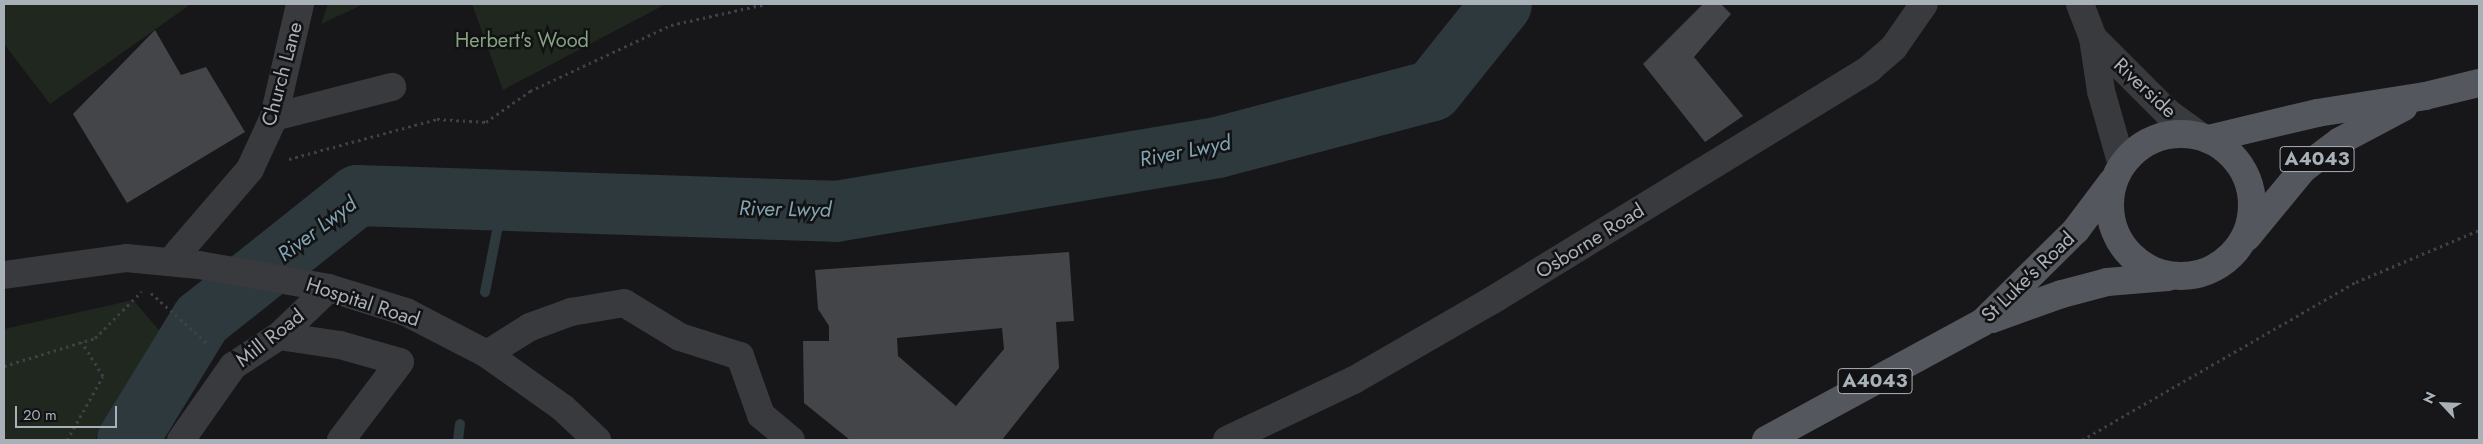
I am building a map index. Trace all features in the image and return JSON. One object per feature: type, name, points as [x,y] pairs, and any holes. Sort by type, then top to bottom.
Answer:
[{"type":"main road","name":"A4043","points":[[2204,138],[2317,113],[2425,96],[2479,82]]},
{"type":"main road","name":"A4043","points":[[2234,253],[2303,170],[2340,141],[2425,96]]},
{"type":"main road","points":[[2169,134],[2204,138],[2228,151],[2240,164],[2249,184],[2252,197],[2250,225],[2234,253],[2205,272],[2181,276],[2154,271],[2140,264],[2118,239],[2109,211],[2118,172],[2150,140],[2169,134]]},
{"type":"main road","name":"St Luke's Road","points":[[1766,440],[1983,322],[2076,230],[2118,172]]},
{"type":"main road","name":"A4043","points":[[1983,322],[2062,294],[2107,282],[2181,276]]},
{"type":"street","name":"Church Lane","points":[[171,261],[250,169],[274,117],[300,4]]},
{"type":"street","name":"Osborne Road","points":[[1228,440],[1354,380],[1491,301],[1860,75],[1894,47],[1924,4]]},
{"type":"street","name":"Riverside","points":[[2080,4],[2093,38],[2101,91],[2118,172]]},
{"type":"street","name":"Riverside","points":[[2093,38],[2167,112],[2204,138]]},
{"type":"street","points":[[274,117],[392,87]]},
{"type":"street","name":"Hospital Road","points":[[4,275],[126,258],[199,265],[279,277],[329,288],[406,312],[487,354],[563,408],[597,440]]},
{"type":"street","name":"Mill Road","points":[[181,440],[232,366],[279,336],[329,288]]},
{"type":"street","points":[[487,354],[530,327],[571,312],[624,303],[680,337],[740,356],[762,415],[791,440]]},
{"type":"street","points":[[279,336],[340,345],[400,362],[342,440]]},
{"type":"path","points":[[250,169],[380,137],[437,119],[486,122],[530,91],[671,25],[766,4]]},
{"type":"path","points":[[2082,440],[2356,282],[2479,230]]},
{"type":"path","points":[[158,299],[216,352]]},
{"type":"path","points":[[4,366],[96,338],[133,300]]},
{"type":"path","points":[[67,440],[103,376],[82,342]]},
{"type":"green space","points":[[4,4],[191,4],[50,104],[4,44]]},
{"type":"green space","points":[[328,4],[364,4],[321,24]]},
{"type":"green space","name":"Herbert's Wood","points":[[472,4],[666,4],[503,90]]},
{"type":"green space","points":[[133,300],[159,330],[95,440],[4,440],[4,329]]},
{"type":"building","points":[[1703,4],[1721,4],[1731,14],[1694,57],[1743,116],[1705,142],[1643,64]]},
{"type":"building","points":[[155,30],[181,75],[206,67],[245,132],[127,203],[73,114]]},
{"type":"building","points":[[1069,252],[1074,321],[1056,322],[1059,368],[1002,440],[850,440],[804,403],[803,341],[829,341],[829,326],[818,309],[815,270]],"holes":[[[1002,328],[1004,349],[956,406],[898,356],[897,338]]]},
{"type":"waterway","name":"River Lwyd","points":[[127,440],[201,319],[357,195],[835,211],[1217,147],[1432,90],[1501,4]]},
{"type":"waterway","points":[[485,292],[503,200]]},
{"type":"waterway","points":[[458,440],[460,424]]}]
